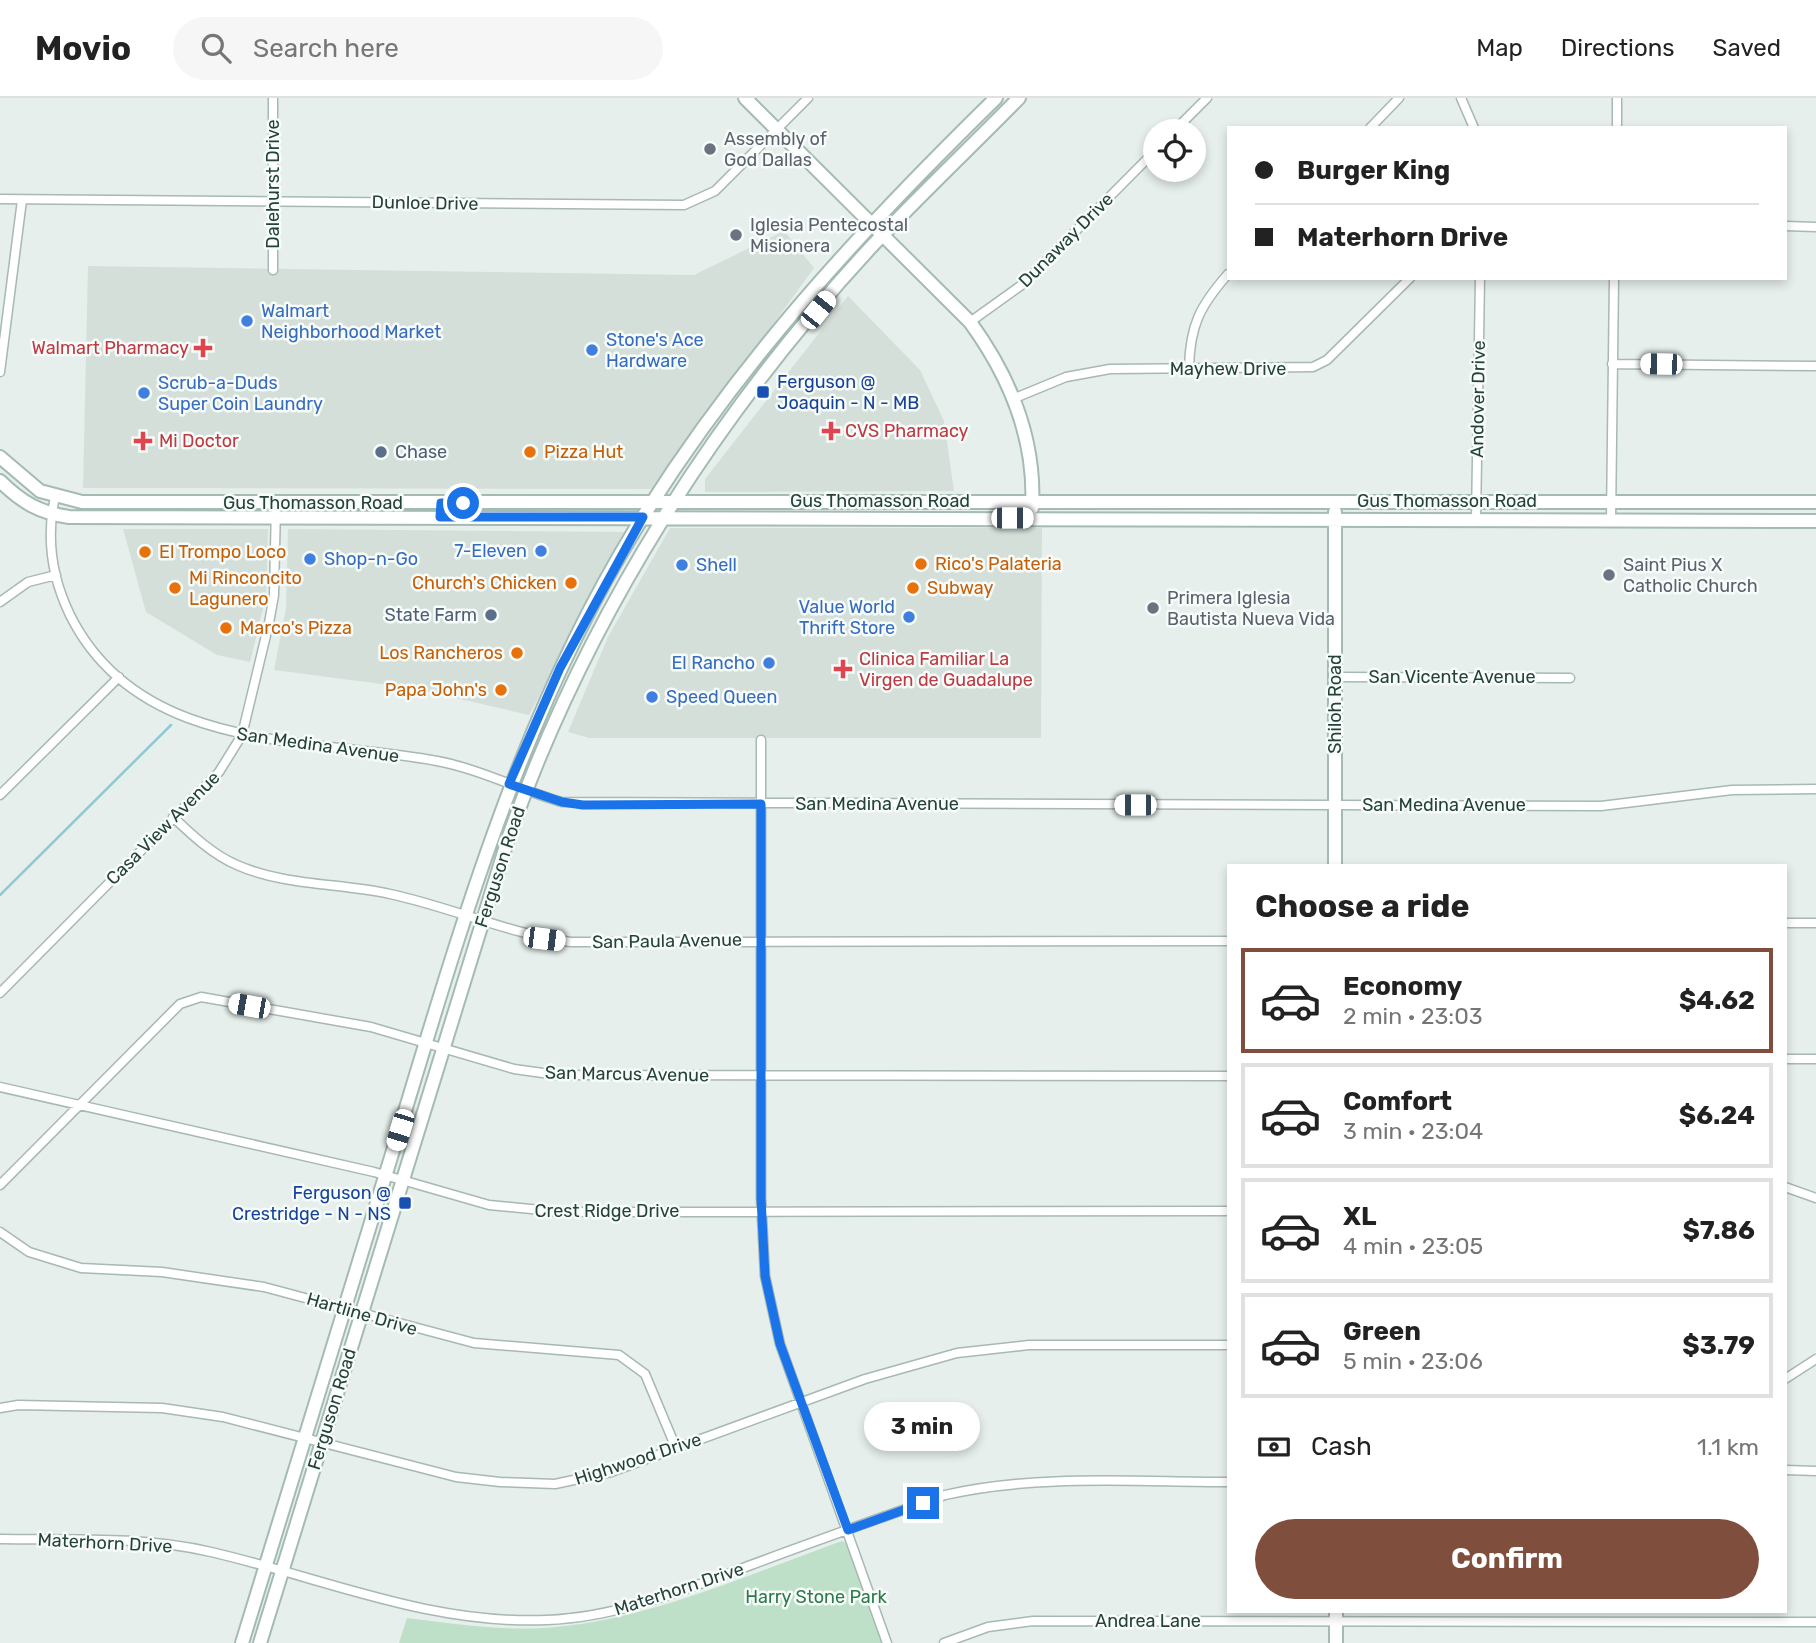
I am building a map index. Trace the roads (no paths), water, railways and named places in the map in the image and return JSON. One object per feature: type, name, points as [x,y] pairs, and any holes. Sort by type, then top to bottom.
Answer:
[{"type":"main road","points":[[746,98],[970,322],[1002,371],[1015,398],[1031,464],[1032,518]]},
{"type":"main road","name":"Ferguson Road","points":[[242,1643],[465,914],[509,784],[560,668],[643,517],[745,369],[811,288],[871,223],[996,98]]},
{"type":"main road","name":"Ferguson Road","points":[[260,1643],[482,919],[525,790],[592,642],[663,517],[767,372],[883,235],[1019,98]]},
{"type":"main road","name":"Gus Thomasson Road","points":[[0,457],[31,485],[55,498],[82,502],[1816,502]]},
{"type":"main road","name":"Gus Thomasson Road","points":[[0,481],[23,502],[51,514],[164,517],[1816,521]]},
{"type":"main road","points":[[773,518],[784,501]]},
{"type":"main road","points":[[892,501],[892,518]]},
{"type":"main road","name":"Shiloh Road","points":[[1334,501],[1335,864]]},
{"type":"main road","points":[[1778,502],[1779,520]]},
{"type":"main road","points":[[164,503],[164,517]]},
{"type":"main road","points":[[440,517],[441,503]]},
{"type":"main road","points":[[1336,1617],[1336,1643]]},
{"type":"street","name":"Dalehurst Drive","points":[[273,98],[273,270]]},
{"type":"street","name":"Dunloe Drive","points":[[0,199],[684,205],[715,191],[808,98]]},
{"type":"street","points":[[1186,119],[1207,98]]},
{"type":"street","points":[[1372,126],[1399,98]]},
{"type":"street","points":[[1461,98],[1473,126]]},
{"type":"street","points":[[1617,98],[1617,126]]},
{"type":"street","name":"Dunaway Drive","points":[[970,322],[1023,284],[1143,163]]},
{"type":"street","points":[[0,372],[22,200]]},
{"type":"street","points":[[1787,226],[1816,227]]},
{"type":"street","points":[[1189,368],[1192,328],[1202,307],[1227,275]]},
{"type":"street","name":"Mayhew Drive","points":[[1015,398],[1066,377],[1110,369],[1312,367],[1327,360],[1408,280]]},
{"type":"street","name":"Andover Drive","points":[[1476,520],[1480,280]]},
{"type":"street","points":[[1611,521],[1614,280]]},
{"type":"street","points":[[1612,364],[1816,366]]},
{"type":"street","name":"San Medina Avenue","points":[[55,498],[49,534],[56,575],[76,627],[87,644],[132,688],[177,714],[242,735],[438,761],[562,802],[583,805],[1601,806],[1732,790],[1816,789]]},
{"type":"street","name":"Casa View Avenue","points":[[0,993],[219,772],[242,735],[272,611],[276,504]]},
{"type":"street","points":[[0,602],[28,582],[56,575]]},
{"type":"street","points":[[0,795],[119,677]]},
{"type":"street","name":"San Vicente Avenue","points":[[1334,677],[1570,678]]},
{"type":"street","points":[[761,740],[762,1211],[771,1307],[780,1344],[887,1643]]},
{"type":"street","name":"San Paula Avenue","points":[[173,817],[221,857],[239,866],[265,874],[387,893],[544,939],[571,942],[1227,941]]},
{"type":"street","points":[[1787,923],[1816,923]]},
{"type":"street","name":"San Marcus Avenue","points":[[78,1105],[189,999],[201,998],[371,1027],[514,1069],[541,1073],[1227,1076]]},
{"type":"street","points":[[1787,1059],[1816,1059]]},
{"type":"street","name":"Crest Ridge Drive","points":[[0,1087],[403,1179],[489,1205],[535,1212],[1227,1211]]},
{"type":"street","points":[[0,1185],[78,1105]]},
{"type":"street","points":[[1787,1190],[1816,1198]]},
{"type":"street","name":"Hartline Drive","points":[[0,1232],[29,1252],[81,1268],[162,1272],[264,1287],[474,1343],[620,1355],[645,1374],[676,1448]]},
{"type":"street","name":"Highwood Drive","points":[[0,1408],[18,1405],[162,1408],[223,1417],[456,1477],[533,1484],[586,1479],[802,1404],[865,1379],[957,1353],[1029,1345],[1227,1345]]},
{"type":"street","points":[[1787,1378],[1816,1359]]},
{"type":"street","points":[[1787,1470],[1816,1471]]},
{"type":"street","name":"Materhorn Drive","points":[[0,1539],[160,1543],[209,1551],[429,1611],[500,1619],[582,1618],[648,1602],[945,1495],[1003,1484],[1227,1482]]},
{"type":"street","name":"Andrea Lane","points":[[944,1643],[988,1628],[1033,1621],[1336,1617],[1816,1622]]},
{"type":"waterway","points":[[0,895],[171,725]]},
{"type":"place","name":"Assembly of God Dallas","points":[[710,149]]},
{"type":"place","name":"Iglesia Pentecostal Misionera","points":[[736,235]]},
{"type":"place","name":"Walmart Neighborhood Market","points":[[247,321]]},
{"type":"place","name":"Walmart Pharmacy","points":[[203,348]]},
{"type":"place","name":"Stone's Ace Hardware","points":[[592,350]]},
{"type":"place","name":"Ferguson @ Joaquin - N - MB","points":[[763,392]]},
{"type":"place","name":"Scrub-a-Duds Super Coin Laundry","points":[[144,393]]},
{"type":"place","name":"CVS Pharmacy","points":[[831,431]]},
{"type":"place","name":"Mi Doctor","points":[[143,441]]},
{"type":"place","name":"Chase","points":[[381,452]]},
{"type":"place","name":"Pizza Hut","points":[[530,452]]},
{"type":"place","name":"7-Eleven","points":[[541,551]]},
{"type":"place","name":"El Trompo Loco","points":[[145,552]]},
{"type":"place","name":"Shop-n-Go","points":[[310,559]]},
{"type":"place","name":"Rico's Palateria","points":[[921,564]]},
{"type":"place","name":"Shell","points":[[682,565]]},
{"type":"place","name":"Saint Pius X Catholic Church","points":[[1609,575]]},
{"type":"place","name":"Church's Chicken","points":[[571,583]]},
{"type":"place","name":"Mi Rinconcito Lagunero","points":[[175,588]]},
{"type":"place","name":"Subway","points":[[913,588]]},
{"type":"place","name":"Primera Iglesia Bautista Nueva Vida","points":[[1153,608]]},
{"type":"place","name":"State Farm","points":[[491,615]]},
{"type":"place","name":"Value World Thrift Store","points":[[909,617]]},
{"type":"place","name":"Marco's Pizza","points":[[226,628]]},
{"type":"place","name":"Los Rancheros","points":[[517,653]]},
{"type":"place","name":"El Rancho","points":[[769,663]]},
{"type":"place","name":"Clinica Familiar La Virgen de Guadalupe","points":[[843,669]]},
{"type":"place","name":"Papa John's","points":[[501,690]]},
{"type":"place","name":"Speed Queen","points":[[652,697]]},
{"type":"place","name":"Ferguson @ Crestridge - N - NS","points":[[405,1203]]},
{"type":"park label","name":"Harry Stone Park","points":[[816,1597]]}]
